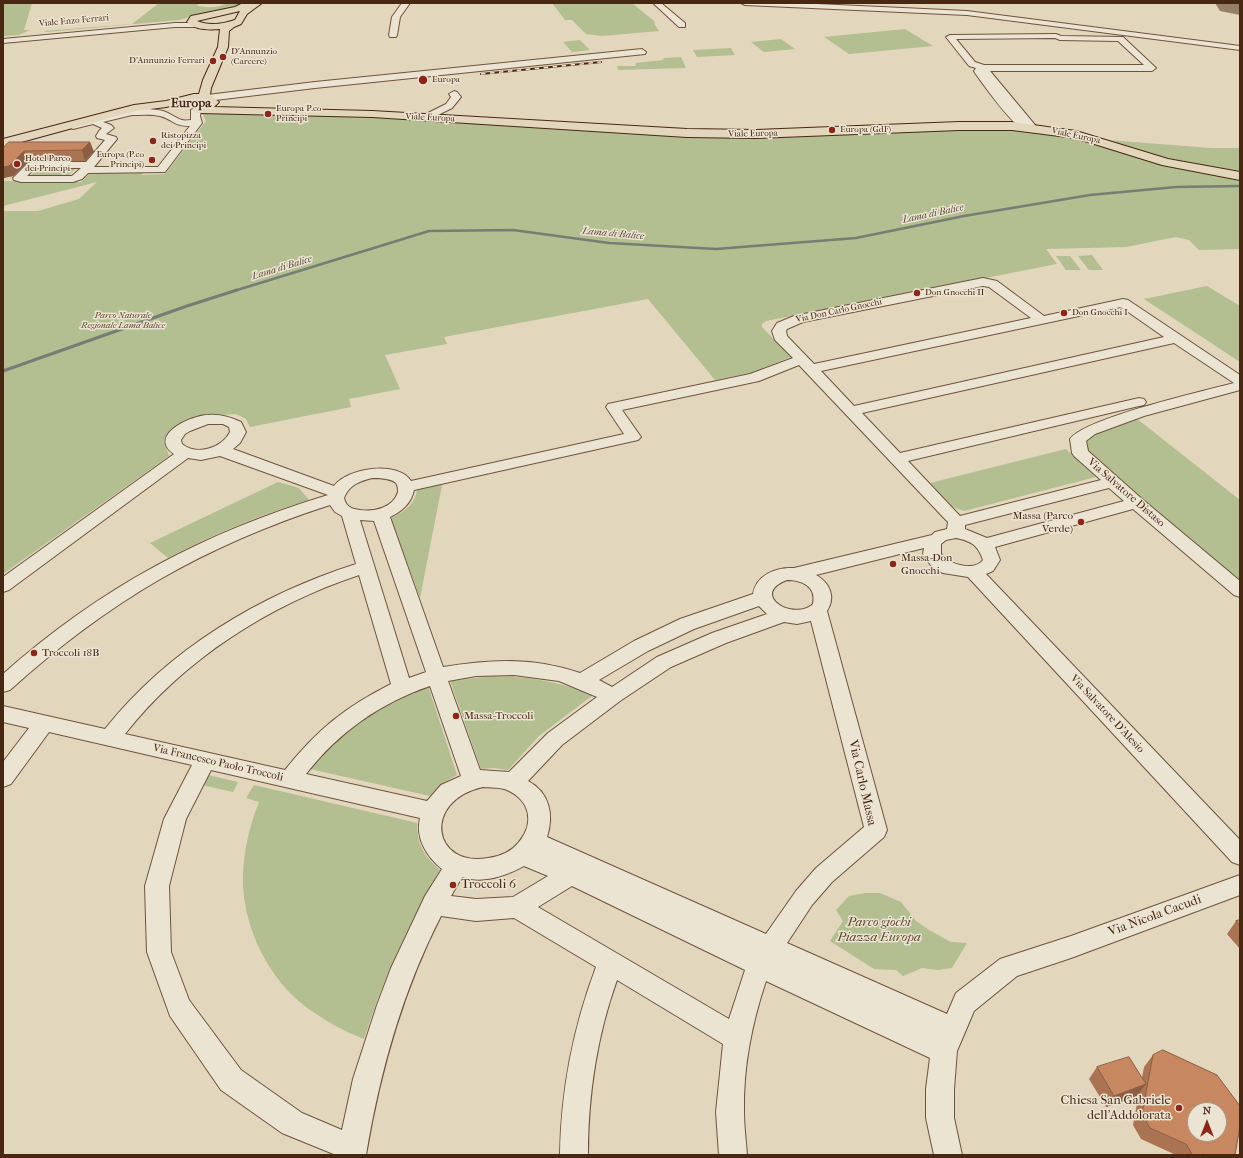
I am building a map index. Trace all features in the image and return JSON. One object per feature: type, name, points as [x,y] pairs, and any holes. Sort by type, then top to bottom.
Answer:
[{"type":"main road","points":[[199,23],[214,13],[238,9],[250,3]]},
{"type":"main road","points":[[189,98],[206,84],[225,40],[224,30],[231,24],[240,20],[245,11],[257,3]]},
{"type":"main road","points":[[214,13],[230,13],[241,17]]},
{"type":"main road","points":[[199,23],[231,24]]},
{"type":"main road","points":[[199,23],[220,32],[225,40]]},
{"type":"main road","points":[[191,114],[209,100],[206,84]]},
{"type":"main road","name":"Viale Europa","points":[[260,112],[239,110],[209,100],[189,98],[172,105],[178,111],[191,114],[209,109],[260,112],[359,114],[723,134],[797,133],[982,126],[1026,128],[1083,136],[1166,162],[1240,176]]},
{"type":"main road","points":[[3,145],[51,130],[126,110],[172,105]]},
{"type":"street","points":[[393,35],[396,17],[406,3]]},
{"type":"street","points":[[657,3],[682,25]]},
{"type":"street","points":[[745,3],[967,13],[1240,48]]},
{"type":"street","points":[[147,26],[199,23]]},
{"type":"street","name":"Viale Enzo Ferrari","points":[[3,39],[34,32],[147,26]]},
{"type":"street","name":"Viale Enzo Ferrari","points":[[3,39],[147,26]]},
{"type":"street","points":[[983,68],[972,64],[950,37],[1056,36],[1060,38],[1120,39],[1152,68],[983,68],[978,71],[1020,124],[1026,128]]},
{"type":"street","points":[[209,100],[253,92],[353,85],[642,52]]},
{"type":"street","points":[[427,117],[449,106],[456,97],[454,94]]},
{"type":"street","points":[[3,145],[94,121],[118,115],[146,112],[191,114],[195,116],[197,123],[161,170],[87,168],[32,165],[18,178],[73,179],[78,177],[87,168],[112,139],[101,136],[102,133],[109,128],[108,127],[94,121],[51,130]]},
{"type":"street","points":[[168,144],[191,114]]},
{"type":"street","points":[[3,145],[23,148]]},
{"type":"street","points":[[89,147],[105,147]]},
{"type":"street","points":[[147,170],[157,158],[170,158]]},
{"type":"street","name":"Via Don Carlo Gnocchi","points":[[956,528],[896,459],[780,337],[779,331],[782,326],[792,321],[983,282],[992,284],[1042,320]]},
{"type":"street","points":[[407,487],[633,437],[612,407],[754,378],[806,364],[1042,320],[1123,303],[1177,338],[1239,382]]},
{"type":"street","points":[[851,412],[1177,338]]},
{"type":"street","points":[[896,459],[1239,382]]},
{"type":"street","name":"Via Salvatore Distaso","points":[[1239,382],[1139,413],[1090,431],[1078,439],[1080,453],[1136,503],[1240,591]]},
{"type":"street","points":[[207,419],[227,420],[238,428],[239,434],[236,440],[220,450],[200,455],[185,453],[176,448],[173,443],[179,431],[187,426],[207,419]]},
{"type":"street","points":[[220,450],[337,496]]},
{"type":"street","points":[[3,586],[185,453]]},
{"type":"street","points":[[372,474],[392,475],[401,480],[407,487],[407,495],[402,503],[392,510],[380,514],[367,516],[349,513],[338,505],[337,496],[343,485],[353,479],[372,474]]},
{"type":"street","points":[[803,577],[819,585],[823,592],[825,598],[823,605],[818,611],[802,617],[783,615],[770,608],[762,598],[764,585],[776,576],[803,577],[933,544],[941,536],[956,528],[1112,482]]},
{"type":"street","points":[[3,685],[64,632],[101,606],[138,583],[190,555],[238,532],[337,496]]},
{"type":"street","points":[[984,544],[1136,503]]},
{"type":"street","points":[[349,513],[364,567],[402,687]]},
{"type":"street","points":[[380,514],[473,780]]},
{"type":"street","points":[[933,544],[933,556],[946,567],[960,571],[974,572],[983,570],[992,560],[992,554],[984,544],[956,528]]},
{"type":"street","points":[[109,739],[129,714],[153,689],[187,659],[213,641],[262,610],[312,585],[364,567]]},
{"type":"street","name":"Via Salvatore D'Alesio","points":[[974,572],[1240,856]]},
{"type":"street","points":[[582,681],[641,646],[687,624],[762,598]]},
{"type":"street","name":"Via Carlo Massa","points":[[764,956],[804,898],[824,875],[876,830],[818,611]]},
{"type":"street","points":[[512,782],[555,739],[664,662],[719,638],[783,615]]},
{"type":"street","points":[[289,780],[309,753],[345,720],[363,708],[402,687],[436,675],[456,671],[501,668],[526,669],[551,672],[582,681],[614,696]]},
{"type":"street","name":"Via Francesco Paolo Troccoli","points":[[3,714],[433,812]]},
{"type":"street","points":[[3,778],[44,724]]},
{"type":"street","points":[[205,760],[175,819],[157,886],[159,952],[164,966],[179,1006],[231,1080],[292,1123],[352,1152],[377,1042],[397,986],[433,904],[457,865]]},
{"type":"street","points":[[493,778],[512,782],[529,792],[538,807],[540,824],[528,849],[512,861],[491,869],[479,870],[457,865],[444,858],[435,847],[430,830],[433,812],[438,803],[453,789],[473,780],[493,778]]},
{"type":"street","points":[[528,849],[570,874],[764,956]]},
{"type":"street","points":[[528,849],[948,1040]]},
{"type":"street","points":[[433,904],[476,910],[516,907],[570,874]]},
{"type":"street","name":"Via Nicola Cacudi","points":[[948,1155],[940,1118],[940,1089],[948,1040],[965,1002],[1009,967],[1070,947],[1240,885]]},
{"type":"street","points":[[516,907],[737,1038]]},
{"type":"street","points":[[733,1155],[730,1112],[732,1077],[737,1038],[745,1006],[764,956]]},
{"type":"street","points":[[574,1155],[577,1087],[583,1056],[603,981],[610,963]]},
{"type":"green space","points":[[32,3],[24,30],[30,30],[19,35],[3,36],[3,4]]},
{"type":"green space","points":[[159,3],[199,3],[197,6],[212,7],[220,6],[226,3],[247,3],[241,6],[179,20],[47,32],[44,31],[132,24]]},
{"type":"green space","points":[[552,3],[632,3],[654,21],[659,31],[602,36],[586,34],[572,20],[565,20]]},
{"type":"green space","points":[[905,29],[933,46],[849,54],[824,37]]},
{"type":"green space","points":[[781,39],[795,49],[764,52],[751,42]]},
{"type":"green space","points":[[580,40],[590,50],[572,52],[563,42]]},
{"type":"green space","points":[[731,48],[735,55],[697,57],[693,50]]},
{"type":"green space","points":[[681,57],[686,68],[618,70],[617,66],[636,66],[635,63],[664,60],[663,58]]},
{"type":"green space","name":"Parco Naturale Regionale Lama Balice","points":[[202,113],[364,116],[540,125],[740,138],[869,134],[975,128],[1028,129],[1107,140],[1211,148],[1240,148],[1240,249],[1199,250],[1189,240],[1176,237],[1126,247],[1046,249],[1057,264],[766,321],[762,324],[762,327],[791,357],[750,373],[715,380],[648,299],[444,337],[447,344],[385,355],[400,389],[349,399],[351,407],[250,427],[246,419],[236,414],[204,416],[179,427],[165,444],[169,456],[3,574],[3,211],[38,211],[79,199],[97,182],[3,206],[3,181],[81,182],[91,172],[144,172],[142,175],[165,174],[206,121]]},
{"type":"green space","points":[[37,169],[75,169],[69,175],[31,175]]},
{"type":"green space","points":[[1092,255],[1103,270],[1089,270],[1078,256]]},
{"type":"green space","points":[[1056,256],[1070,256],[1081,270],[1066,270]]},
{"type":"green space","points":[[1207,286],[1240,306],[1240,362],[1144,299]]},
{"type":"green space","points":[[1136,418],[1240,500],[1240,581],[1238,581],[1087,451],[1083,444],[1088,436]]},
{"type":"green space","points":[[1066,449],[1096,477],[964,511],[953,507],[930,483]]},
{"type":"green space","points":[[278,482],[299,488],[309,500],[237,526],[168,558],[150,543]]},
{"type":"green space","points":[[442,485],[420,598],[391,518],[411,504],[417,490]]},
{"type":"green space","points":[[492,676],[518,677],[556,683],[593,695],[539,736],[508,770],[494,768],[481,769],[450,681]]},
{"type":"green space","points":[[428,686],[457,775],[443,783],[430,796],[310,769],[334,742],[348,730],[395,701]]},
{"type":"green space","points":[[208,775],[238,782],[233,792],[202,785]]},
{"type":"green space","points":[[254,785],[417,823],[418,837],[422,849],[440,870],[417,911],[388,973],[364,1039],[327,1021],[293,996],[270,968],[254,936],[248,919],[243,885],[243,874],[247,842],[259,802],[246,798]]},
{"type":"green space","name":"Parco giochi Piazza Europa","points":[[865,893],[880,893],[901,902],[916,921],[929,930],[951,942],[967,943],[952,968],[938,970],[922,968],[903,976],[896,970],[874,969],[830,941],[843,921],[836,910],[849,896]]},
{"type":"building","points":[[9,142],[90,142],[82,150],[24,151],[9,166],[3,167],[3,148]]},
{"type":"building","points":[[1240,920],[1240,926],[1236,921]]},
{"type":"building","points":[[1163,1050],[1217,1075],[1240,1106],[1240,1126],[1235,1155],[1193,1155],[1186,1144],[1150,1128],[1142,1114],[1153,1055]]},
{"type":"building","points":[[1129,1057],[1146,1084],[1114,1096],[1097,1067]]},
{"type":"waterway","name":"Lama di Balice","points":[[234,291],[429,231],[513,230],[609,243],[716,249],[856,238],[964,216],[1090,195],[1176,187],[1240,186]]},
{"type":"waterway","name":"Lama di Balice","points":[[3,371],[187,306],[237,290]]},
{"type":"runway","points":[[1233,3],[1240,4]]},
{"type":"railway","points":[[481,74],[601,62]]},
{"type":"place","name":"D'Annunzio (Carcere)","points":[[223,57]]},
{"type":"place","name":"D'Annunzio-Ferrari","points":[[213,61]]},
{"type":"place","name":"Europa","points":[[423,80]]},
{"type":"place","name":"Europa-P.co Principi","points":[[268,114]]},
{"type":"place","name":"Europa (GdF)","points":[[832,130]]},
{"type":"place","name":"Ristopizza dei Principi","points":[[153,141]]},
{"type":"place","name":"Europa (P.co Principi)","points":[[152,160]]},
{"type":"place","name":"Hotel Parco dei Principi","points":[[17,164]]},
{"type":"place","name":"Don Gnocchi II","points":[[917,293]]},
{"type":"place","name":"Don Gnocchi I","points":[[1064,313]]},
{"type":"place","name":"Massa (Parco Verde)","points":[[1081,522]]},
{"type":"place","name":"Massa-Don Gnocchi","points":[[893,564]]},
{"type":"place","name":"Troccoli 18B","points":[[34,653]]},
{"type":"place","name":"Massa-Troccoli","points":[[456,716]]},
{"type":"place","name":"Troccoli 6","points":[[453,885]]},
{"type":"place","name":"Chiesa San Gabriele dell'Addolorata","points":[[1179,1108]]},
{"type":"district","name":"Europa","points":[[191,104]]}]
